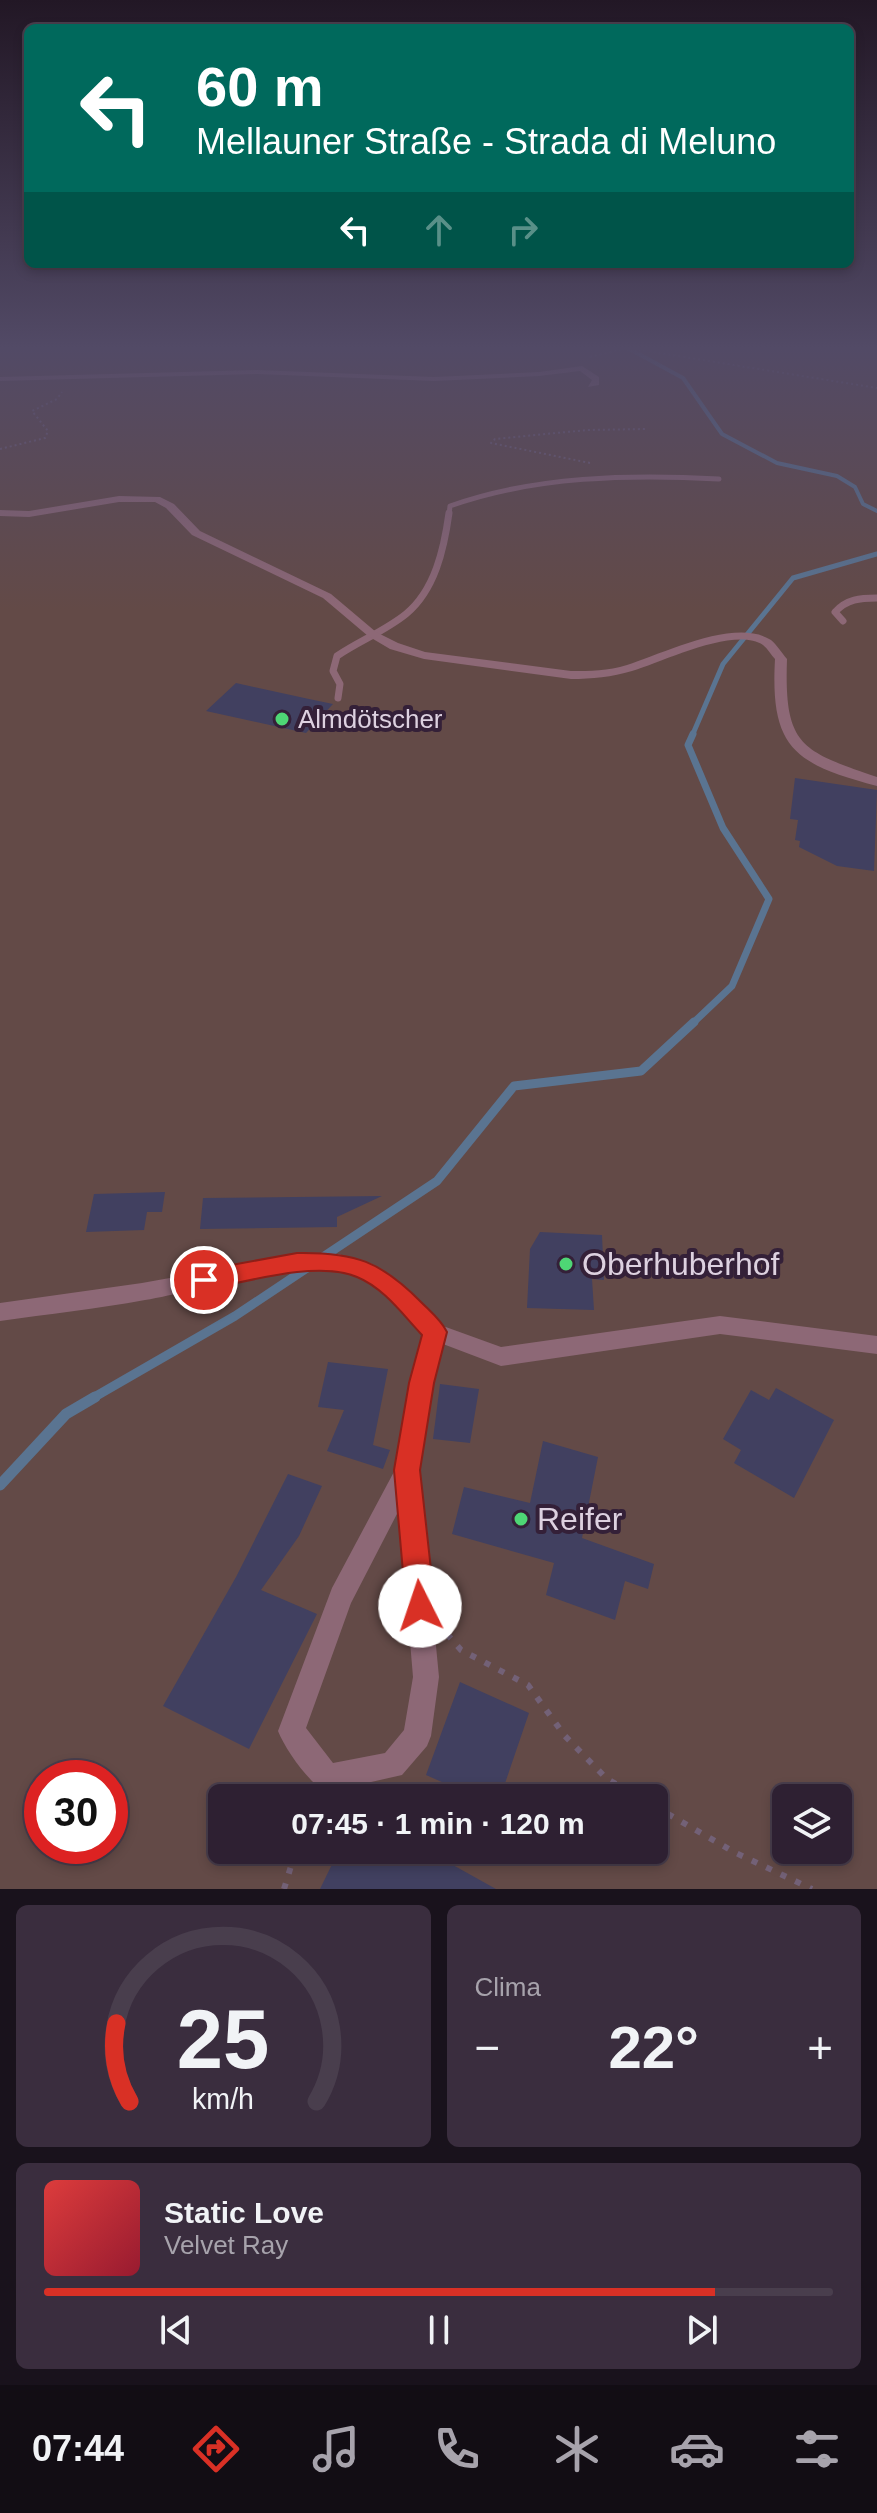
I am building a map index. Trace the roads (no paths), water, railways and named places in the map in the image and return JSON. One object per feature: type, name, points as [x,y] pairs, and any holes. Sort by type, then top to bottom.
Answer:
[{"type":"street","points":[[0,513],[29,514],[119,499],[157,499],[170,506],[196,533],[327,596],[372,634],[394,646],[424,655],[571,675],[615,672],[731,638],[750,637],[767,642],[781,659],[784,730],[791,741],[805,755],[877,782]]},
{"type":"street","points":[[0,1312],[142,1292],[297,1263],[338,1262],[365,1270],[390,1286],[435,1332],[501,1357],[720,1325],[877,1345]]},
{"type":"street","points":[[407,1470],[341,1597],[291,1731],[327,1778],[392,1765],[417,1736],[426,1677],[407,1470],[422,1383],[435,1332]]},
{"type":"lane","points":[[338,698],[340,684],[333,671],[337,656],[362,637],[408,612],[423,594],[440,558],[450,506],[462,500],[531,487],[688,476],[719,479]]},
{"type":"lane","points":[[843,621],[835,612],[842,603],[853,598],[877,598]]},
{"type":"waterway","points":[[722,434],[777,463],[837,476],[855,487],[863,504],[877,511]]},
{"type":"waterway","points":[[692,736],[723,664],[793,578],[877,554]]},
{"type":"waterway","points":[[692,1024],[732,986],[769,899],[723,828],[688,745],[693,734]]},
{"type":"waterway","points":[[320,1259],[437,1181],[514,1086],[641,1071],[694,1022]]},
{"type":"waterway","points":[[91,1399],[235,1316],[307,1268]]},
{"type":"waterway","points":[[0,1485],[66,1414],[95,1397]]},
{"type":"place","name":"Almdötscher","points":[[282,719]]},
{"type":"place","name":"Oberhuberhof","points":[[566,1264]]},
{"type":"place","name":"Reifer","points":[[521,1519]]}]
